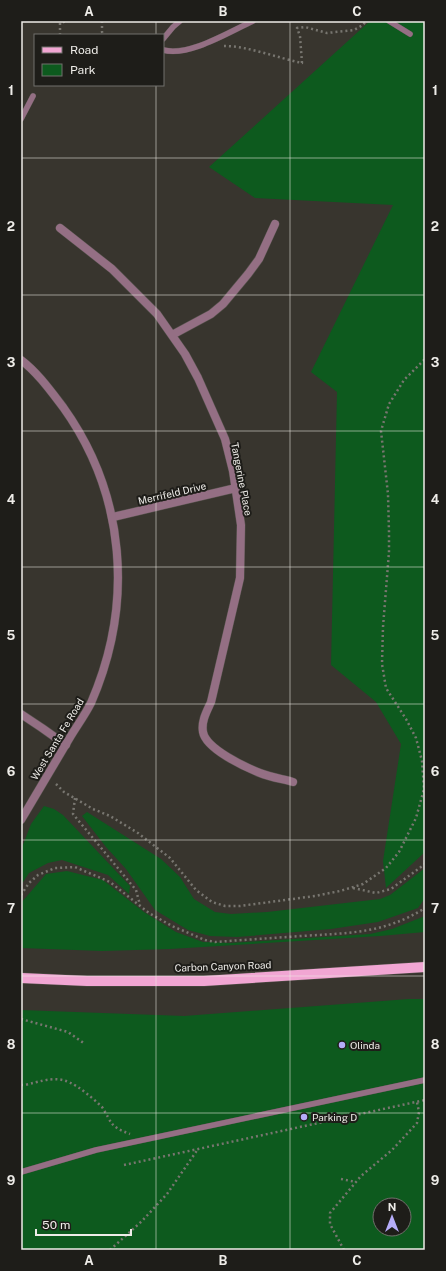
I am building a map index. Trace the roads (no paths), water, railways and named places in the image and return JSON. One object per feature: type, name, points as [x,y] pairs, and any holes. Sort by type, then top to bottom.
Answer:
[{"type":"main road","name":"Carbon Canyon Road","points":[[21,978],[87,981],[204,981],[425,967]]},
{"type":"street","points":[[172,335],[211,314],[223,304],[259,259],[274,224]]},
{"type":"street","name":"Tangerine Place","points":[[60,228],[112,269],[157,314],[188,360],[214,412],[225,439],[236,488],[241,525],[240,578],[211,702],[204,717],[203,732],[209,743],[237,762],[261,773],[293,782]]},
{"type":"street","name":"West Santa Fe Road","points":[[21,360],[28,365],[51,392],[77,427],[95,462],[113,517],[118,573],[116,608],[110,646],[101,677],[90,704],[21,820]]},
{"type":"street","name":"Merrifeld Drive","points":[[113,517],[236,488]]},
{"type":"street","points":[[22,715],[66,745]]},
{"type":"lane","points":[[164,38],[180,21]]},
{"type":"lane","points":[[164,50],[172,52],[193,48],[253,21]]},
{"type":"lane","points":[[389,21],[410,34]]},
{"type":"lane","points":[[21,119],[33,96]]},
{"type":"lane","points":[[21,1172],[96,1150],[425,1080]]},
{"type":"place","name":"Olinda","points":[[342,1045]]},
{"type":"place","name":"Parking D","points":[[304,1117]]}]
